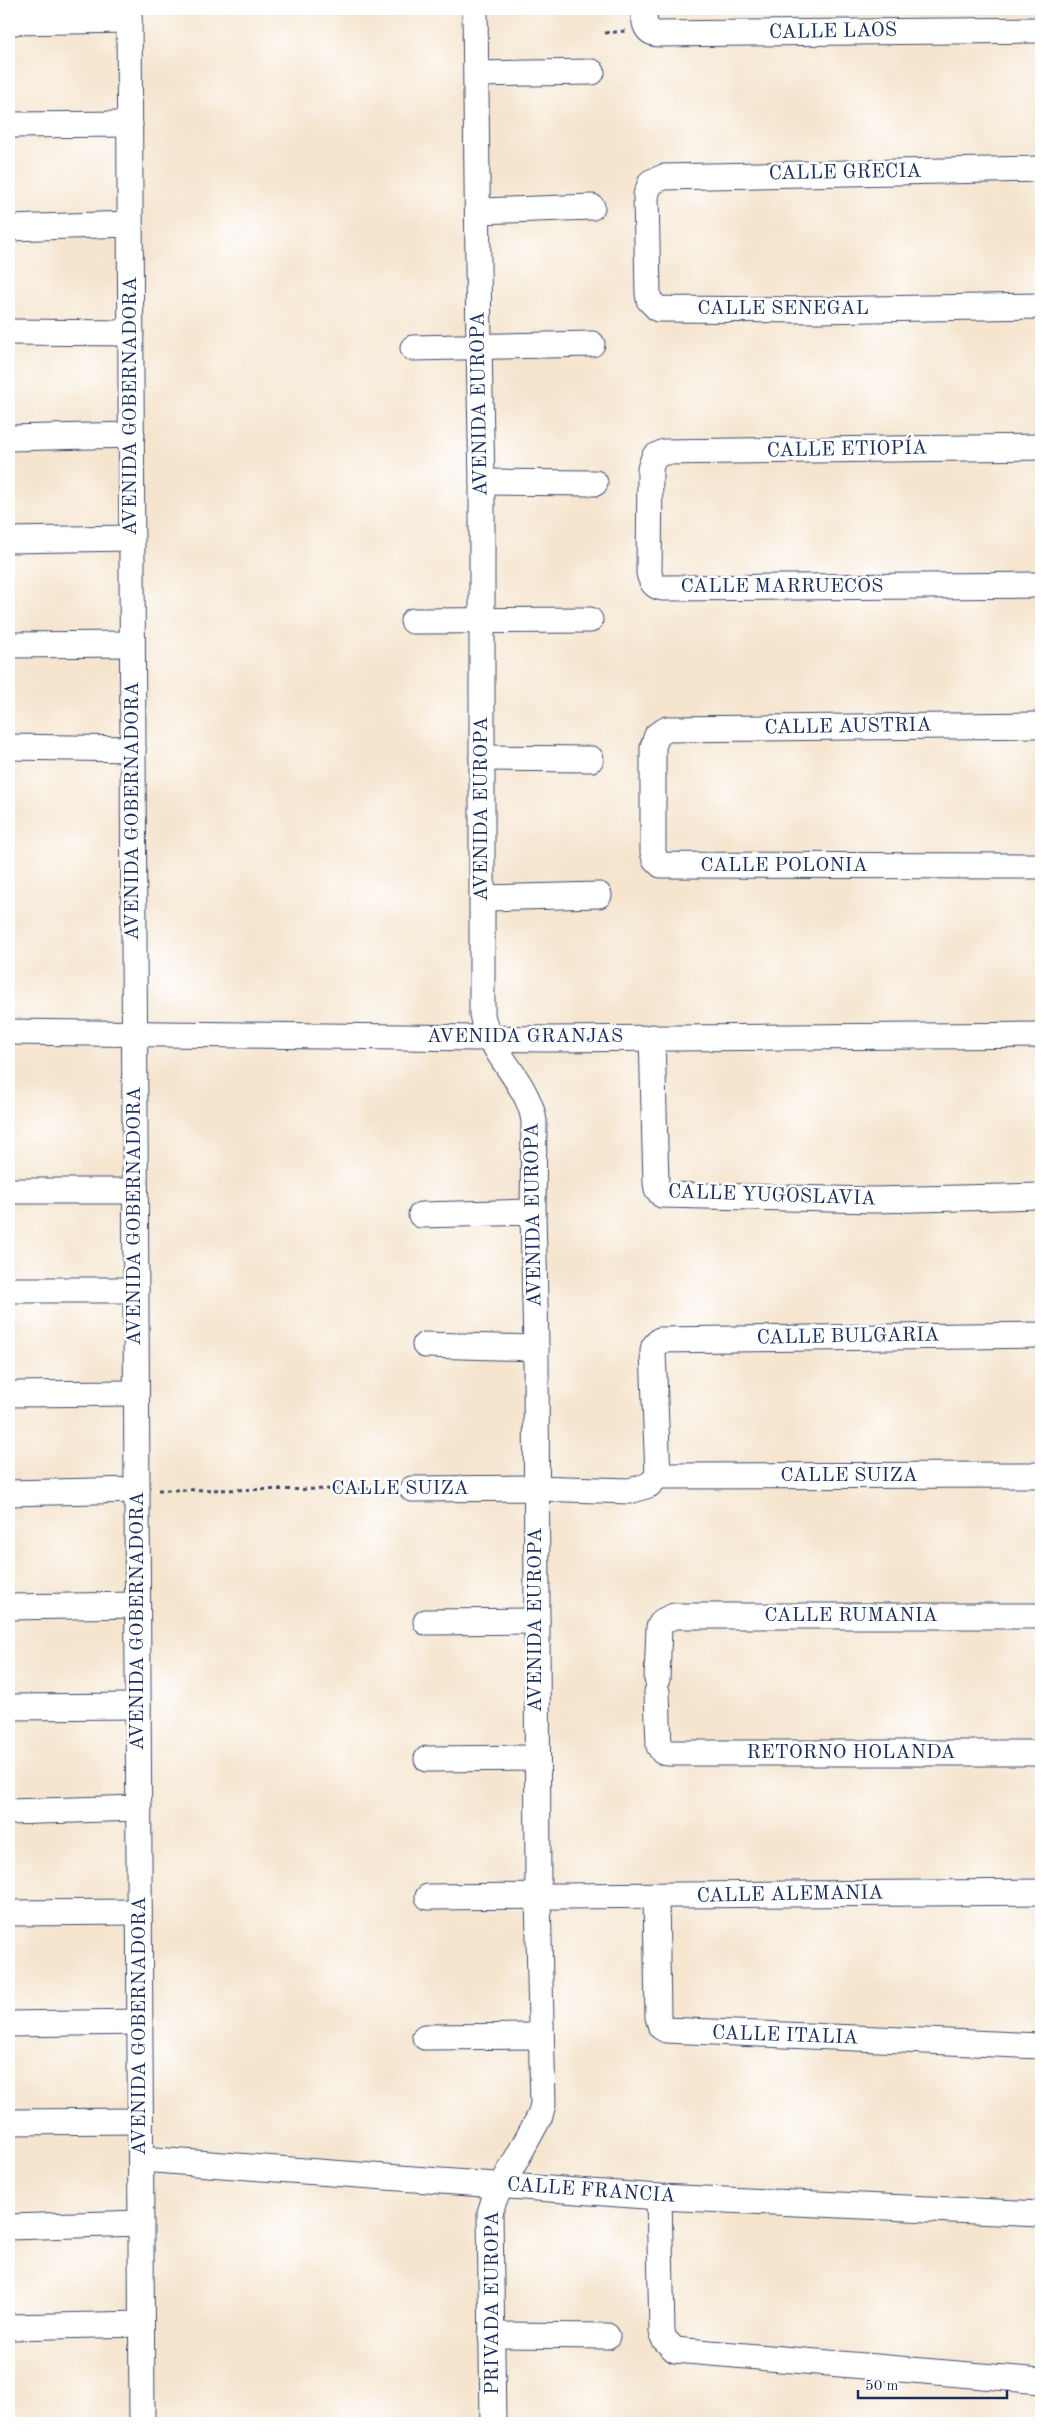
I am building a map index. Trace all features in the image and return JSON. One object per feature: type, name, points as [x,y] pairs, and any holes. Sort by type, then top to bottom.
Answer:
[{"type":"street","name":"AVENIDA EUROPA","points":[[475,9],[482,482],[482,1014],[490,1038],[533,1112],[536,1348],[535,1488],[538,1896],[542,2110],[502,2185]]},
{"type":"street","name":"CALLE LAOS","points":[[644,9],[646,26],[652,33],[658,34],[1041,30]]},
{"type":"street","points":[[9,22],[129,14]]},
{"type":"street","name":"AVENIDA GOBERNADORA","points":[[129,14],[142,2423]]},
{"type":"street","points":[[477,74],[592,72]]},
{"type":"street","points":[[9,126],[130,124]]},
{"type":"street","name":"CALLE GRECIA","points":[[651,182],[664,176],[1041,169]]},
{"type":"street","name":"CALLE SENEGAL","points":[[651,182],[646,195],[648,293],[649,300],[658,309],[816,310],[1041,306]]},
{"type":"street","points":[[478,210],[592,207]]},
{"type":"street","points":[[9,228],[130,224]]},
{"type":"street","points":[[9,332],[131,333]]},
{"type":"street","points":[[413,348],[592,344]]},
{"type":"street","points":[[9,438],[132,435]]},
{"type":"street","name":"CALLE ETIOPÍA","points":[[654,457],[664,452],[1041,447]]},
{"type":"street","name":"CALLE MARRUECOS","points":[[654,457],[650,470],[649,573],[650,580],[657,588],[1041,586]]},
{"type":"street","points":[[482,482],[595,483]]},
{"type":"street","points":[[9,540],[132,538]]},
{"type":"street","points":[[413,621],[590,620]]},
{"type":"street","points":[[9,645],[132,644]]},
{"type":"street","name":"CALLE AUSTRIA","points":[[657,735],[667,729],[1041,725]]},
{"type":"street","name":"CALLE POLONIA","points":[[657,735],[653,747],[653,852],[657,863],[662,865],[1041,866]]},
{"type":"street","points":[[9,747],[133,749]]},
{"type":"street","points":[[482,758],[591,758]]},
{"type":"street","points":[[483,898],[599,894]]},
{"type":"street","name":"AVENIDA GRANJAS","points":[[9,1032],[134,1032],[490,1038],[1041,1035]]},
{"type":"street","name":"CALLE YUGOSLAVIA","points":[[652,1037],[656,1183],[657,1189],[662,1195],[874,1200],[1041,1196]]},
{"type":"street","points":[[9,1191],[136,1191]]},
{"type":"street","points":[[421,1215],[533,1212]]},
{"type":"street","points":[[9,1290],[136,1290]]},
{"type":"street","name":"CALLE BULGARIA","points":[[658,1476],[653,1351],[656,1342],[665,1338],[1041,1335]]},
{"type":"street","points":[[425,1345],[536,1348]]},
{"type":"street","points":[[9,1394],[136,1393]]},
{"type":"street","name":"CALLE SUIZA","points":[[412,1489],[535,1488],[630,1491],[649,1485],[658,1476],[1041,1475]]},
{"type":"street","points":[[9,1493],[137,1490]]},
{"type":"street","points":[[9,1607],[138,1605]]},
{"type":"street","name":"CALLE RUMANIA","points":[[661,1750],[658,1740],[657,1636],[663,1621],[674,1616],[1041,1616]]},
{"type":"street","points":[[426,1622],[537,1621]]},
{"type":"street","points":[[9,1707],[138,1706]]},
{"type":"street","name":"RETORNO HOLANDA","points":[[661,1750],[668,1753],[1041,1753]]},
{"type":"street","points":[[427,1759],[537,1758]]},
{"type":"street","points":[[9,1812],[139,1808]]},
{"type":"street","name":"CALLE ALEMANIA","points":[[428,1898],[1041,1892]]},
{"type":"street","name":"CALLE ITALIA","points":[[656,1896],[658,2017],[661,2027],[666,2030],[1041,2046]]},
{"type":"street","points":[[9,1913],[139,1912]]},
{"type":"street","points":[[9,2024],[140,2022]]},
{"type":"street","points":[[424,2037],[540,2036]]},
{"type":"street","points":[[9,2122],[140,2121]]},
{"type":"street","name":"CALLE FRANCIA","points":[[141,2159],[659,2197],[1041,2214]]},
{"type":"street","name":"PRIVADA EUROPA","points":[[493,2423],[490,2213],[502,2185]]},
{"type":"street","points":[[659,2197],[662,2330],[664,2339],[675,2350],[1041,2381]]},
{"type":"street","points":[[9,2227],[141,2223]]},
{"type":"street","points":[[9,2327],[142,2324]]},
{"type":"street","points":[[491,2335],[607,2336]]},
{"type":"path","name":"CALLE SUIZA","points":[[137,1490],[412,1489]]}]
